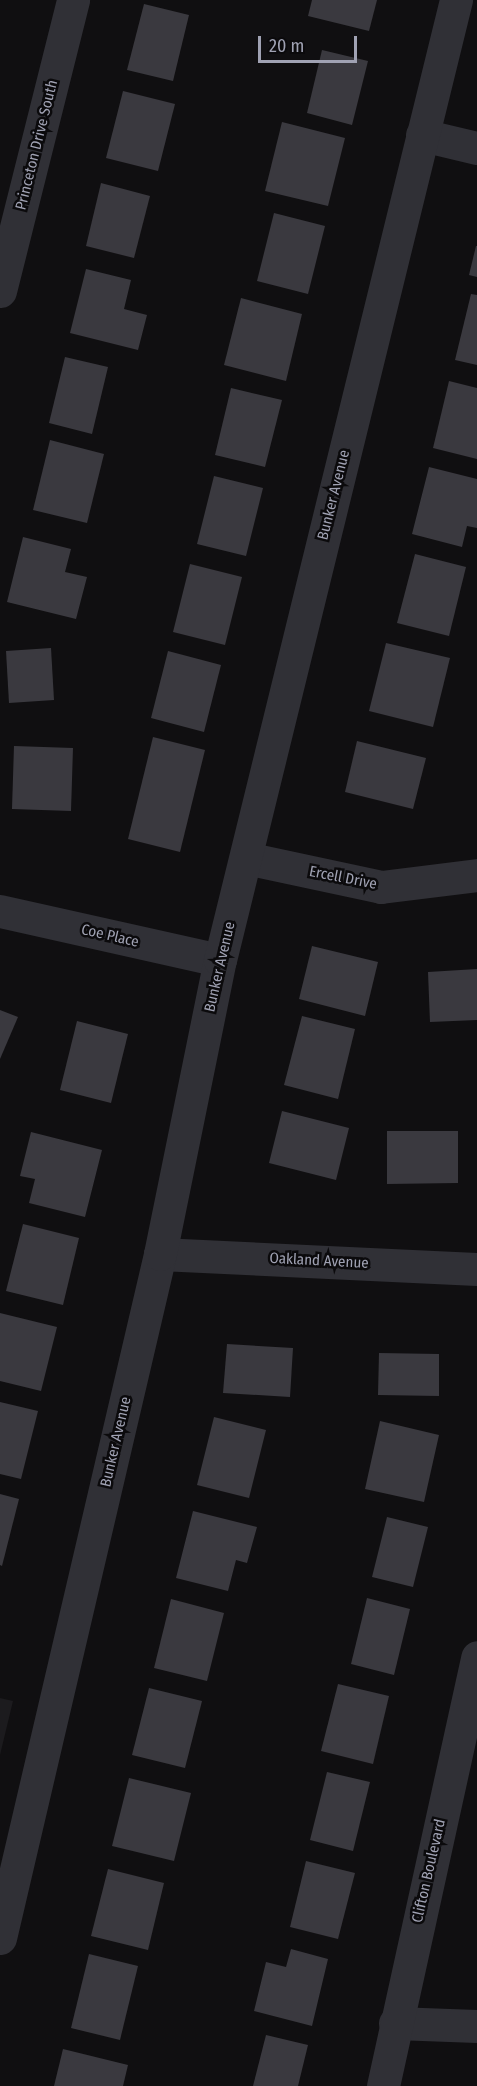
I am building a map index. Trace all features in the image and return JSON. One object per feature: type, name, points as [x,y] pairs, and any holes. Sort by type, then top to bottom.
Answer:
[{"type":"street","name":"Princeton Drive South","points":[[0,291],[73,0]]},
{"type":"street","name":"Bunker Avenue","points":[[0,1938],[160,1254],[220,960],[456,0]]},
{"type":"street","points":[[422,135],[477,148]]},
{"type":"street","name":"Ercell Drive","points":[[246,858],[381,887],[477,875]]},
{"type":"street","name":"Coe Place","points":[[0,911],[220,960]]},
{"type":"street","name":"Oakland Avenue","points":[[160,1254],[477,1269]]},
{"type":"street","name":"Clifton Boulevard","points":[[383,2086],[477,1657]]},
{"type":"street","points":[[395,2023],[477,2026]]},
{"type":"shaded area","points":[[0,1698],[13,1701],[0,1755]]},
{"type":"building","points":[[312,0],[377,0],[369,31],[308,16]]},
{"type":"building","points":[[144,4],[189,15],[173,81],[127,70]]},
{"type":"building","points":[[322,50],[368,61],[352,125],[307,113]]},
{"type":"building","points":[[123,91],[175,104],[158,171],[106,158]]},
{"type":"building","points":[[282,122],[345,138],[328,206],[265,191]]},
{"type":"building","points":[[101,183],[150,196],[134,258],[86,246]]},
{"type":"building","points":[[274,213],[325,226],[308,294],[257,281]]},
{"type":"building","points":[[477,246],[477,277],[469,275]]},
{"type":"building","points":[[86,269],[131,280],[124,309],[147,315],[138,350],[70,333]]},
{"type":"building","points":[[471,294],[477,295],[477,365],[455,360]]},
{"type":"building","points":[[241,298],[302,314],[286,381],[224,365]]},
{"type":"building","points":[[65,357],[108,367],[92,434],[49,423]]},
{"type":"building","points":[[449,381],[477,388],[477,459],[433,448]]},
{"type":"building","points":[[231,388],[282,400],[265,467],[215,455]]},
{"type":"building","points":[[50,440],[104,454],[87,523],[33,510]]},
{"type":"building","points":[[429,467],[477,479],[477,528],[467,526],[462,547],[412,534]]},
{"type":"building","points":[[214,476],[263,488],[246,556],[197,544]]},
{"type":"building","points":[[23,537],[71,549],[65,572],[87,577],[76,619],[7,602]]},
{"type":"building","points":[[415,554],[466,567],[449,636],[397,623]]},
{"type":"building","points":[[190,564],[242,577],[225,645],[173,632]]},
{"type":"building","points":[[386,643],[450,658],[433,727],[369,711]]},
{"type":"building","points":[[51,648],[54,700],[9,703],[6,651]]},
{"type":"building","points":[[168,651],[221,665],[204,732],[151,718]]},
{"type":"building","points":[[153,737],[205,750],[180,852],[128,839]]},
{"type":"building","points":[[357,741],[426,758],[413,809],[345,792]]},
{"type":"building","points":[[14,746],[73,748],[71,811],[12,809]]},
{"type":"building","points":[[312,946],[378,962],[365,1016],[299,999]]},
{"type":"building","points":[[477,969],[477,1020],[430,1022],[428,972]]},
{"type":"building","points":[[0,1010],[18,1017],[0,1059]]},
{"type":"building","points":[[302,1016],[355,1029],[338,1099],[284,1085]]},
{"type":"building","points":[[77,1021],[128,1034],[111,1103],[60,1090]]},
{"type":"building","points":[[282,1111],[349,1128],[336,1180],[269,1163]]},
{"type":"building","points":[[387,1131],[458,1131],[458,1183],[387,1184]]},
{"type":"building","points":[[31,1132],[102,1150],[85,1217],[29,1203],[35,1179],[20,1176]]},
{"type":"building","points":[[23,1224],[79,1238],[63,1305],[6,1291]]},
{"type":"building","points":[[0,1313],[57,1327],[41,1391],[0,1381]]},
{"type":"building","points":[[227,1344],[293,1348],[290,1397],[223,1393]]},
{"type":"building","points":[[379,1353],[439,1354],[439,1396],[378,1395]]},
{"type":"building","points":[[0,1402],[38,1411],[21,1479],[0,1474]]},
{"type":"building","points":[[214,1417],[266,1430],[249,1498],[197,1485]]},
{"type":"building","points":[[380,1421],[439,1435],[424,1502],[365,1489]]},
{"type":"building","points":[[0,1494],[19,1499],[2,1566],[0,1565]]},
{"type":"building","points":[[193,1511],[257,1527],[247,1563],[236,1560],[228,1591],[176,1578]]},
{"type":"building","points":[[387,1517],[428,1527],[413,1587],[372,1577]]},
{"type":"building","points":[[367,1598],[410,1609],[394,1675],[351,1664]]},
{"type":"building","points":[[171,1599],[224,1613],[207,1681],[154,1668]]},
{"type":"building","points":[[338,1684],[389,1696],[373,1764],[321,1751]]},
{"type":"building","points":[[149,1688],[202,1701],[185,1768],[132,1755]]},
{"type":"building","points":[[327,1772],[370,1782],[353,1851],[310,1840]]},
{"type":"building","points":[[129,1778],[191,1793],[174,1861],[112,1846]]},
{"type":"building","points":[[306,1861],[355,1873],[338,1939],[290,1927]]},
{"type":"building","points":[[108,1869],[164,1883],[148,1950],[91,1936]]},
{"type":"building","points":[[291,1949],[328,1959],[312,2026],[254,2011],[266,1962],[286,1967]]},
{"type":"building","points":[[89,1954],[138,1966],[120,2040],[71,2028]]},
{"type":"building","points":[[266,2035],[308,2045],[298,2086],[253,2086]]},
{"type":"building","points":[[63,2049],[128,2065],[123,2086],[54,2086]]}]
